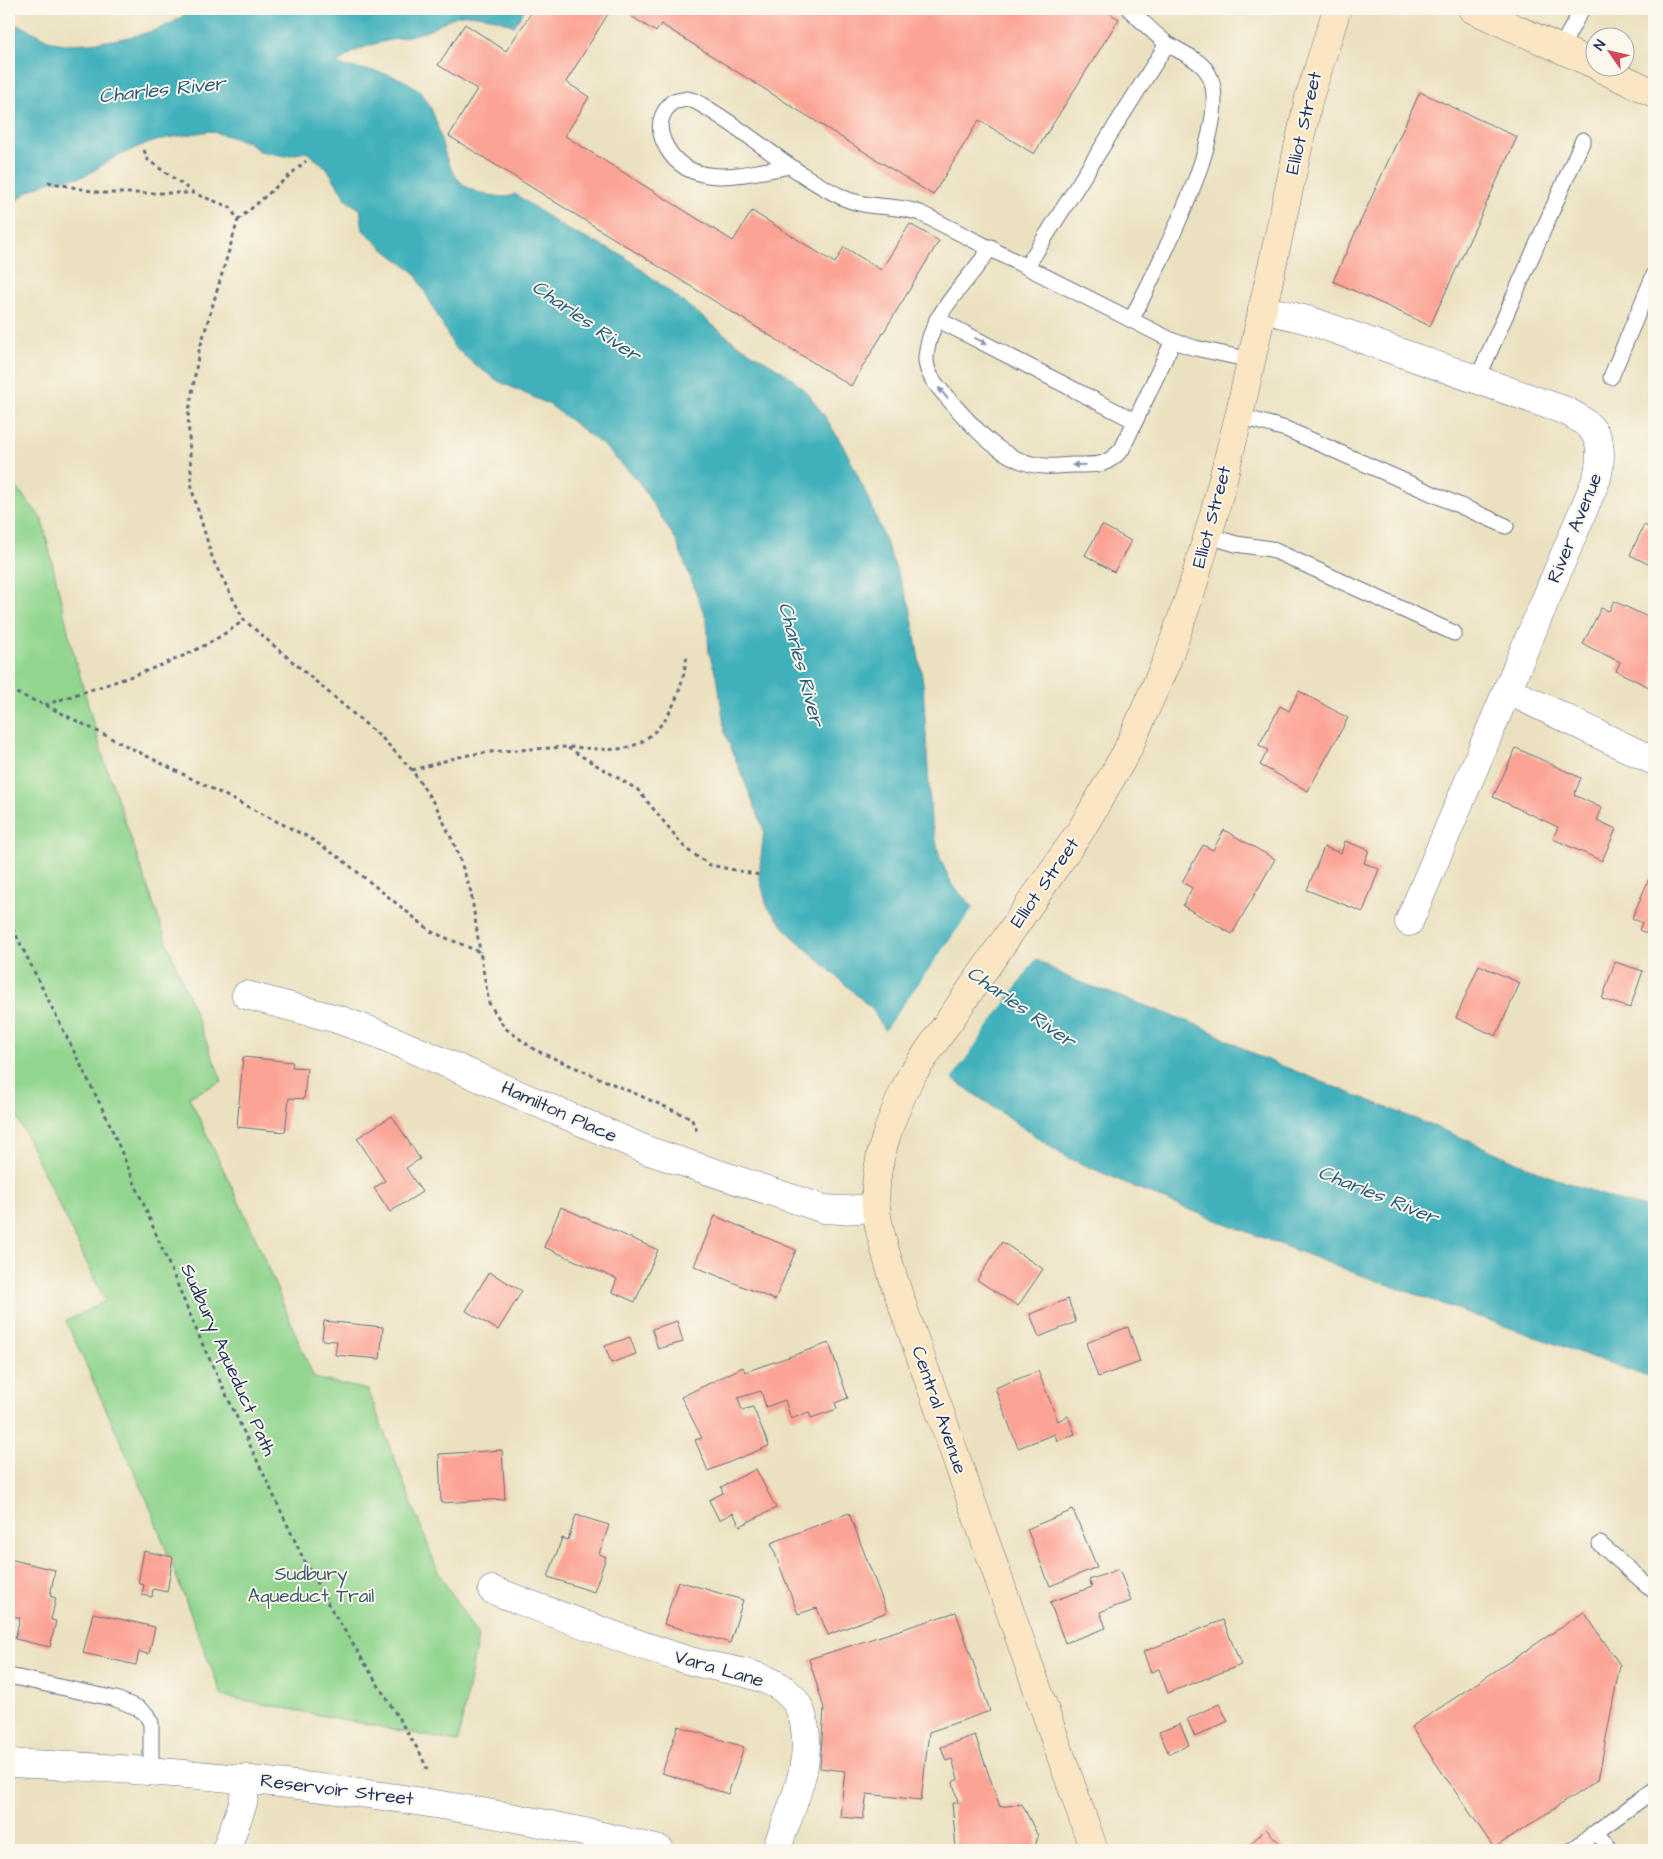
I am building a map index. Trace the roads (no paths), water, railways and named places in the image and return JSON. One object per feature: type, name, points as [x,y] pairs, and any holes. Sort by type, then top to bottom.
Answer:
[{"type":"main road","name":"Elliot Street","points":[[976,980],[1081,830],[1126,753],[1166,663],[1209,536],[1251,360],[1309,98],[1337,9]]},
{"type":"main road","points":[[1472,9],[1586,61]]},
{"type":"main road","points":[[1622,78],[1654,93]]},
{"type":"main road","name":"Central Avenue","points":[[976,980],[919,1061],[904,1090],[889,1131],[879,1172],[876,1208],[883,1242],[896,1287],[1094,1850]]},
{"type":"street","name":"River Avenue","points":[[1262,309],[1308,320],[1579,418],[1595,432],[1601,449],[1597,478],[1409,922]]},
{"type":"street","points":[[1507,690],[1654,761]]},
{"type":"street","name":"Hamilton Place","points":[[246,995],[337,1019],[376,1033],[626,1141],[717,1174],[824,1209],[876,1208]]},
{"type":"street","name":"Vara Lane","points":[[492,1590],[664,1653],[762,1680],[778,1686],[791,1695],[800,1710],[805,1728],[805,1749],[797,1791],[776,1850]]},
{"type":"street","name":"Reservoir Street","points":[[9,1763],[152,1770],[247,1779],[430,1802],[647,1849]]},
{"type":"street","points":[[226,1850],[243,1803],[247,1779]]},
{"type":"lane","points":[[1129,9],[1167,44],[1198,62],[1208,73],[1212,87],[1213,109],[1202,161],[1194,185],[1132,319]]},
{"type":"lane","points":[[1560,49],[1582,9]]},
{"type":"lane","points":[[1027,266],[1167,44]]},
{"type":"lane","points":[[790,166],[732,176],[714,176],[692,171],[678,163],[669,151],[661,135],[660,120],[672,102],[678,100],[695,101],[742,131],[790,166],[849,200],[913,210],[990,247],[1173,341],[1195,348],[1251,360]]},
{"type":"lane","points":[[1477,380],[1583,140]]},
{"type":"lane","points":[[990,247],[979,266],[937,319],[927,350],[926,361],[928,372],[933,381],[958,411],[996,446],[1016,458],[1043,466],[1105,464],[1122,450],[1173,341]]},
{"type":"lane","points":[[1611,377],[1654,275]]},
{"type":"lane","points":[[937,319],[1135,421]]},
{"type":"lane","points":[[1238,416],[1286,429],[1506,526]]},
{"type":"lane","points":[[1209,536],[1236,544],[1270,549],[1454,632]]},
{"type":"lane","points":[[1600,1544],[1654,1591]]},
{"type":"lane","points":[[9,1676],[116,1699],[138,1708],[146,1714],[151,1724],[152,1770]]},
{"type":"lane","points":[[1572,1850],[1654,1790]]},
{"type":"lane","points":[[1596,1832],[1610,1850]]},
{"type":"water","name":"Charles River","points":[[188,9],[363,9],[365,16],[381,9],[525,9],[514,26],[482,16],[458,16],[427,31],[367,46],[346,57],[337,65],[383,73],[415,87],[423,95],[431,108],[445,154],[459,180],[471,189],[489,195],[505,197],[515,194],[566,229],[624,256],[737,344],[787,374],[809,395],[826,418],[846,451],[871,504],[910,606],[923,683],[931,820],[940,858],[952,885],[971,905],[1030,956],[1069,978],[1203,1027],[1255,1055],[1458,1136],[1546,1175],[1619,1201],[1654,1210],[1654,1379],[1344,1269],[1167,1201],[1064,1156],[886,1033],[873,1010],[789,933],[767,906],[759,875],[764,830],[725,733],[718,682],[709,653],[707,621],[676,540],[638,481],[604,446],[550,405],[498,381],[454,347],[415,273],[381,247],[363,230],[360,209],[347,201],[327,168],[306,152],[285,156],[259,151],[248,142],[210,131],[167,138],[140,146],[112,159],[85,176],[48,182],[29,191],[9,206],[9,24],[29,29],[52,42],[88,43],[128,37],[166,26],[180,18]]},
{"type":"park label","name":"Sudbury Aqueduct Trail","points":[[311,1585]]}]
